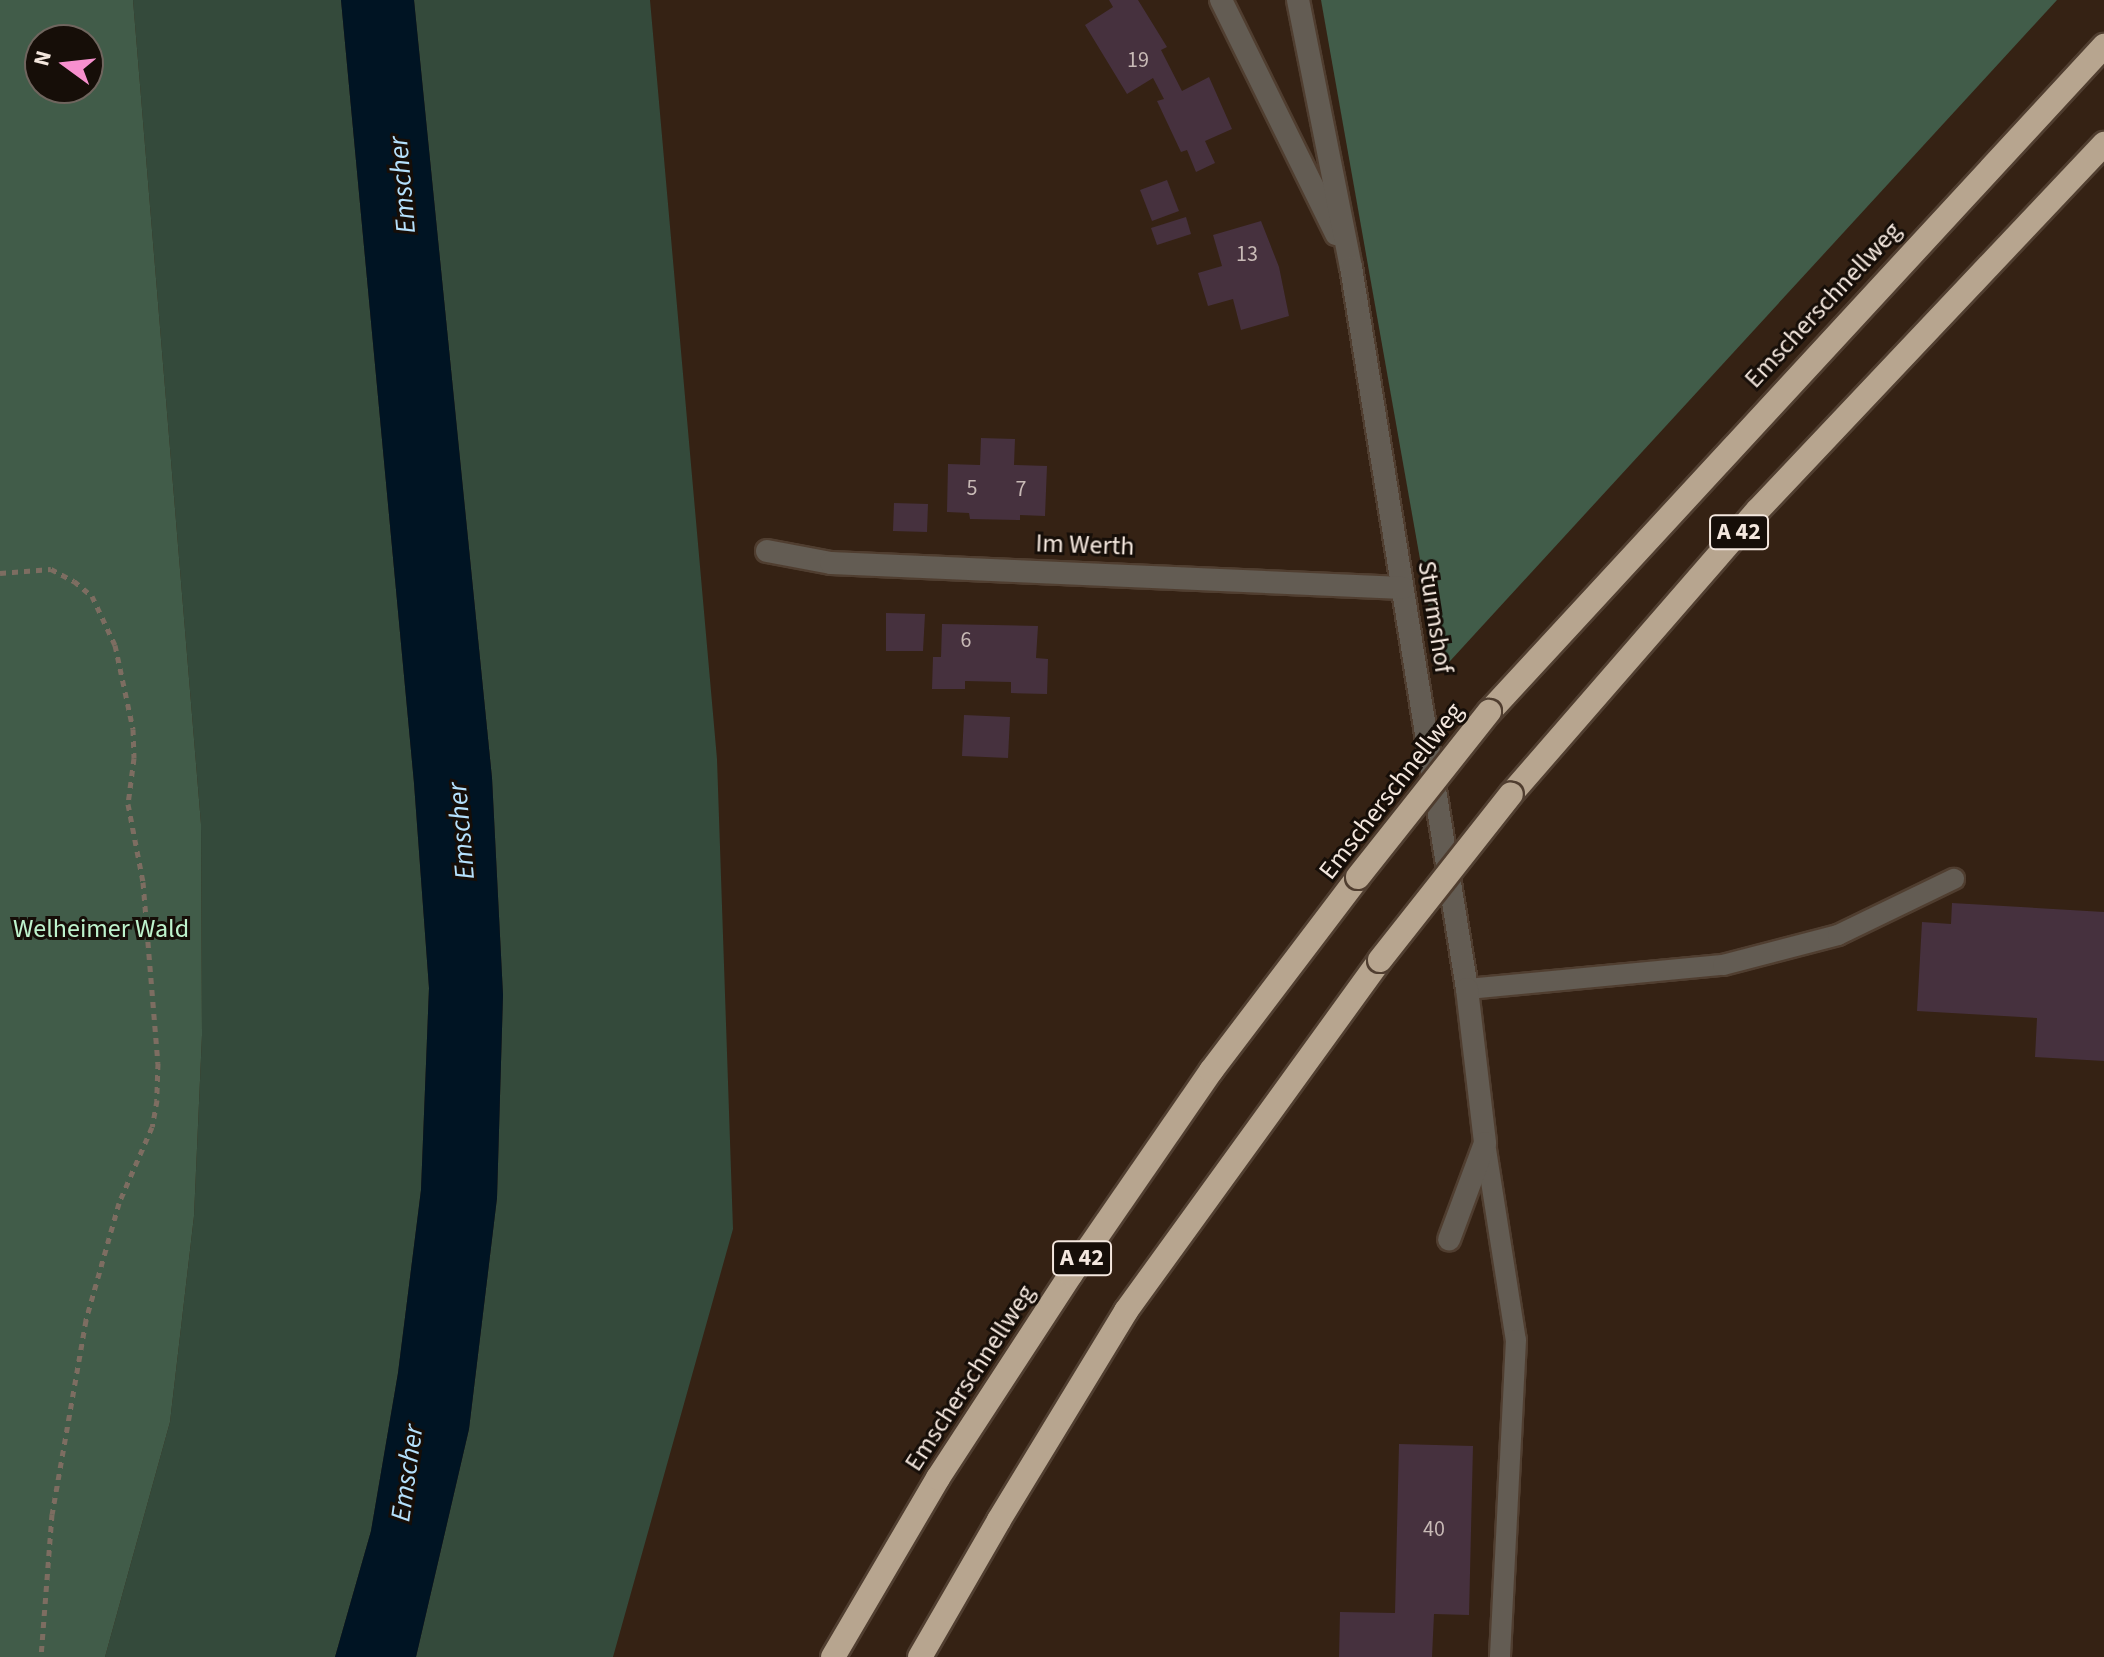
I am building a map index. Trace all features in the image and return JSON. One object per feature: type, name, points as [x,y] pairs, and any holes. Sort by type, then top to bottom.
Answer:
[{"type":"highway","name":"Emscherschnellweg","points":[[833,1657],[938,1478],[1071,1274],[1211,1071],[1358,877],[1489,712],[2104,46]]},
{"type":"highway","name":"A 42","points":[[920,1657],[1126,1311],[1380,960],[1511,794],[1758,510],[2104,144]]},
{"type":"street","points":[[1221,0],[1351,267]]},
{"type":"street","name":"Sturmshof","points":[[1298,0],[1351,267],[1467,989],[1485,1143],[1449,1240]]},
{"type":"street","name":"Im Werth","points":[[767,551],[831,563],[1402,588]]},
{"type":"lane","points":[[1467,989],[1723,965],[1838,935],[1954,879]]},
{"type":"lane","points":[[1485,1143],[1516,1340],[1500,1657]]},
{"type":"path","points":[[0,573],[26,568],[51,569],[74,581],[92,596],[115,645],[133,729],[134,758],[128,804],[143,882],[158,1063],[157,1100],[152,1127],[119,1203],[86,1320],[52,1514],[41,1657]]},
{"type":"green space","name":"Welheimer Wald","points":[[0,0],[133,0],[201,824],[202,1035],[194,1216],[170,1422],[105,1657],[0,1657]]},
{"type":"green space","points":[[133,0],[341,0],[414,783],[429,988],[421,1190],[398,1373],[371,1531],[335,1657],[105,1657],[170,1422],[194,1216],[202,1035],[201,824]]},
{"type":"green space","points":[[414,0],[650,0],[717,759],[733,1229],[613,1657],[416,1657],[469,1429],[497,1198],[503,995],[492,778]]},
{"type":"green space","points":[[1321,0],[2057,0],[1440,672]]},
{"type":"water","name":"Emscher","points":[[341,0],[414,0],[492,778],[503,995],[497,1198],[469,1429],[416,1657],[335,1657],[371,1531],[398,1373],[421,1190],[429,988],[414,783]]},
{"type":"building","points":[[1109,0],[1138,0],[1167,47],[1161,50],[1182,91],[1209,77],[1232,129],[1205,141],[1215,163],[1196,172],[1187,150],[1181,152],[1157,101],[1164,99],[1153,78],[1127,94],[1085,25],[1113,7]]},
{"type":"building","points":[[1167,180],[1179,211],[1152,221],[1140,190]]},
{"type":"building","points":[[1186,217],[1191,234],[1157,245],[1151,228]]},
{"type":"building","points":[[1261,221],[1279,267],[1289,316],[1241,330],[1233,299],[1208,306],[1198,273],[1222,266],[1213,235]]},
{"type":"building","points":[[981,438],[1015,439],[1014,465],[1047,466],[1045,516],[1020,515],[1020,520],[970,519],[969,513],[947,512],[948,464],[980,465]]},
{"type":"building","points":[[894,503],[928,504],[927,532],[893,531]]},
{"type":"building","points":[[886,613],[925,614],[923,651],[886,651]]},
{"type":"building","points":[[942,624],[1038,626],[1036,658],[1048,659],[1047,694],[1011,693],[1011,682],[965,681],[965,689],[932,689],[933,657],[941,657]]},
{"type":"building","points":[[964,715],[1010,717],[1008,758],[962,756]]},
{"type":"building","points":[[1952,903],[2104,912],[2104,1061],[2035,1057],[2037,1018],[1917,1011],[1922,922],[1951,924]]},
{"type":"building","points":[[1399,1444],[1473,1446],[1469,1615],[1434,1614],[1432,1657],[1339,1657],[1340,1612],[1395,1613]]}]
